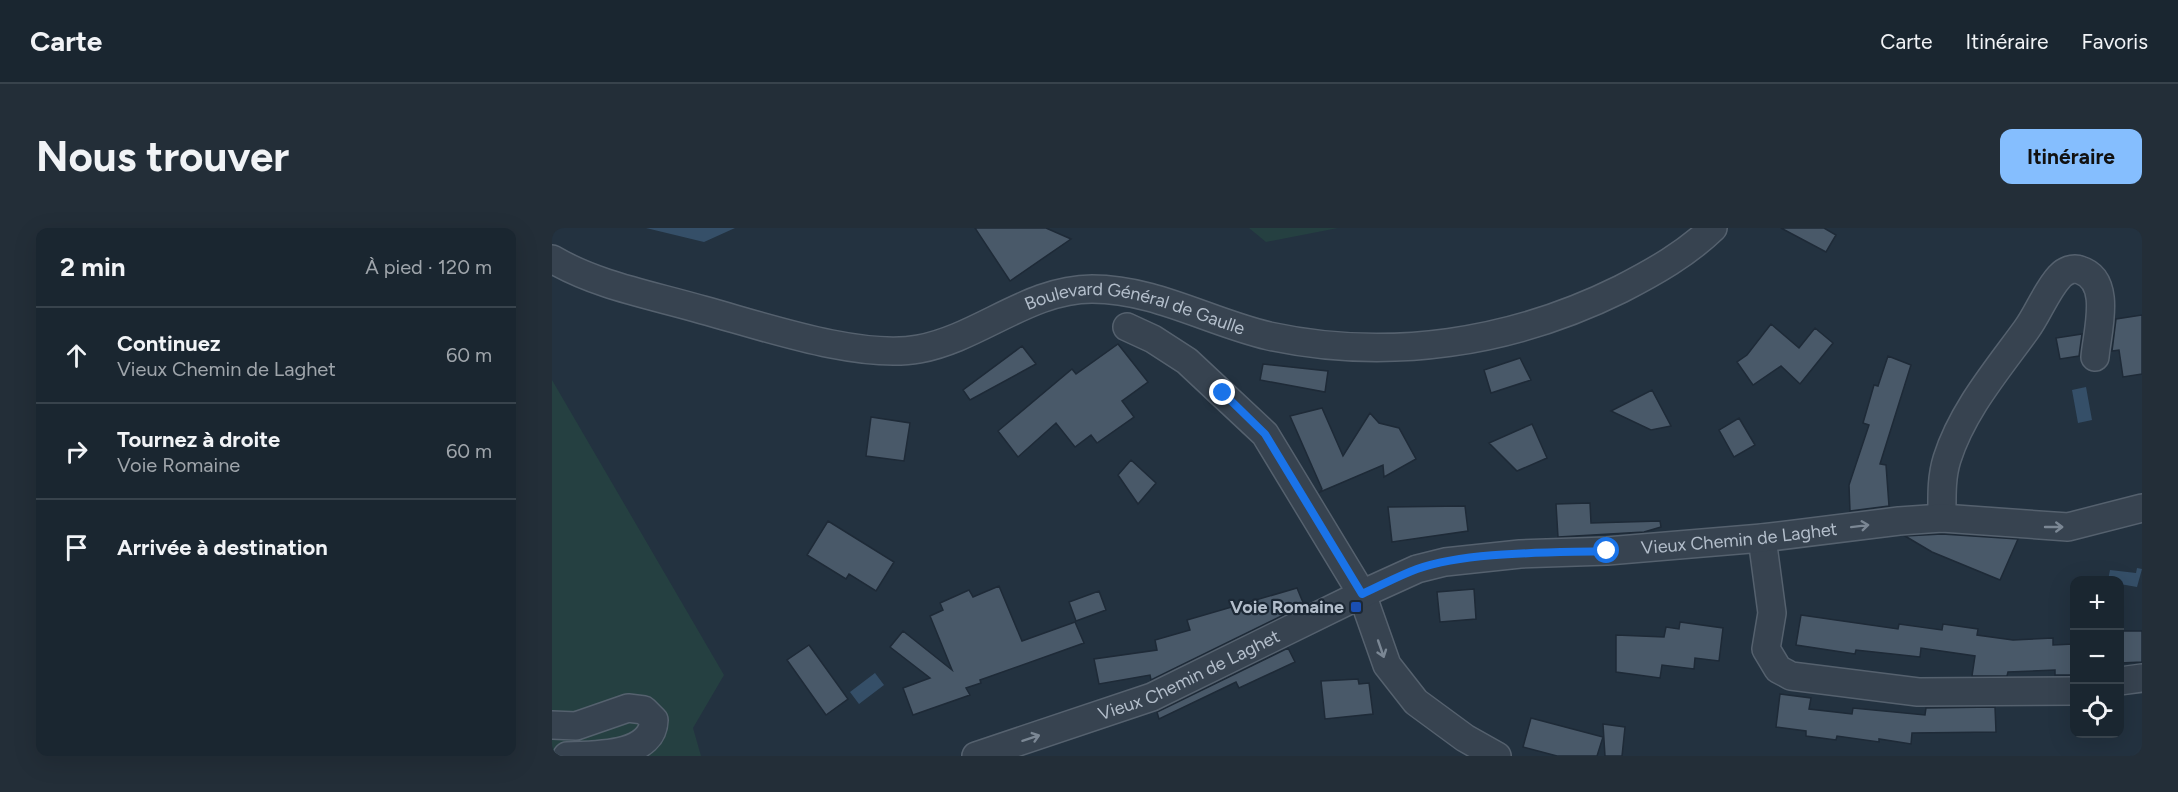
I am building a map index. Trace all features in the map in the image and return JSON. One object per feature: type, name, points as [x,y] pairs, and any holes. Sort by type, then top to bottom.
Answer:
[{"type":"street","name":"Boulevard Général de Gaulle","points":[[552,259],[592,279],[752,323],[863,350],[920,349],[977,329],[1036,301],[1062,293],[1090,289],[1137,294],[1267,336],[1372,349],[1450,344],[1514,331],[1581,309],[1656,272],[1699,242],[1713,228]]},
{"type":"street","points":[[1942,518],[1942,482],[1954,443],[1988,383],[2028,328],[2059,277],[2066,271],[2079,269],[2091,276],[2097,284],[2101,298],[2095,357]]},
{"type":"street","points":[[1127,327],[1153,339],[1187,361],[1265,434],[1362,594],[1387,665],[1416,702],[1465,738],[1497,756]]},
{"type":"street","name":"Vieux Chemin de Laghet","points":[[976,756],[1152,697],[1362,594],[1417,569],[1444,562],[1520,554],[1607,551],[1762,538],[1899,520],[1942,518],[2068,527],[2142,508]]},
{"type":"street","points":[[1762,538],[1772,613],[1766,649],[1778,669],[1791,676],[1918,692],[2070,691]]},
{"type":"street","points":[[2124,680],[2142,678]]},
{"type":"street","points":[[552,725],[576,726],[628,708],[644,710],[654,720],[654,732],[648,742],[630,750],[567,756]]},
{"type":"street","points":[[552,754],[562,756]]},
{"type":"green space","points":[[1249,228],[1338,228],[1266,242]]},
{"type":"green space","points":[[552,380],[724,675],[693,728],[701,756],[552,756]]},
{"type":"water","points":[[646,228],[735,228],[704,242]]},
{"type":"water","points":[[2086,387],[2092,420],[2078,423],[2072,390]]},
{"type":"water","points":[[2137,568],[2142,569],[2137,587],[2124,585],[2124,576],[2109,576],[2110,570],[2136,573]]},
{"type":"water","points":[[875,673],[884,685],[859,704],[850,692]]},
{"type":"building","points":[[975,228],[1046,228],[1071,239],[1010,281]]},
{"type":"building","points":[[1781,228],[1824,228],[1836,235],[1826,252]]},
{"type":"building","points":[[2142,315],[2142,374],[2123,377],[2119,350],[2112,351],[2116,319]]},
{"type":"building","points":[[1771,324],[1799,348],[1815,328],[1833,343],[1800,384],[1781,366],[1753,385],[1737,362],[1747,355]]},
{"type":"building","points":[[2082,334],[2079,356],[2060,359],[2056,338]]},
{"type":"building","points":[[1118,344],[1148,382],[1122,401],[1134,417],[1097,443],[1091,435],[1075,447],[1056,423],[1018,457],[998,431],[1072,369],[1076,374]]},
{"type":"building","points":[[1022,346],[1036,364],[970,400],[963,390]]},
{"type":"building","points":[[1888,356],[1911,365],[1880,464],[1886,465],[1889,506],[1850,511],[1849,485],[1869,425],[1863,423],[1874,385],[1878,386]]},
{"type":"building","points":[[1520,358],[1531,380],[1491,393],[1484,370]]},
{"type":"building","points":[[1263,364],[1328,371],[1325,392],[1260,380]]},
{"type":"building","points":[[1652,390],[1671,426],[1651,430],[1611,411]]},
{"type":"building","points":[[1322,408],[1343,456],[1370,413],[1379,423],[1399,428],[1416,459],[1384,477],[1383,465],[1320,492],[1322,489],[1290,416]]},
{"type":"building","points":[[871,417],[910,423],[904,461],[866,456]]},
{"type":"building","points":[[1739,418],[1755,445],[1734,457],[1719,430]]},
{"type":"building","points":[[1532,424],[1547,458],[1517,471],[1489,443]]},
{"type":"building","points":[[1131,460],[1156,483],[1138,504],[1118,475]]},
{"type":"building","points":[[1590,503],[1591,523],[1660,521],[1661,527],[1644,532],[1558,537],[1556,504]]},
{"type":"building","points":[[1465,506],[1468,531],[1392,542],[1388,507]]},
{"type":"building","points":[[828,521],[894,562],[876,591],[849,574],[846,579],[807,555]]},
{"type":"building","points":[[1942,534],[2018,539],[2000,580],[1932,552],[1905,536]]},
{"type":"building","points":[[999,586],[1022,641],[1075,622],[1084,643],[980,680],[981,683],[966,688],[970,695],[913,715],[903,688],[930,678],[890,647],[903,631],[952,670],[930,616],[943,610],[940,603],[969,590],[973,597]]},
{"type":"building","points":[[1297,588],[1304,605],[1151,680],[1150,675],[1099,684],[1094,659],[1157,650],[1155,640],[1190,630],[1187,620]]},
{"type":"building","points":[[1474,589],[1476,619],[1440,622],[1437,592]]},
{"type":"building","points":[[1099,591],[1106,610],[1076,621],[1069,602]]},
{"type":"building","points":[[1801,615],[1898,629],[1899,624],[1942,630],[1943,624],[1978,629],[1977,635],[2013,640],[2053,638],[2053,645],[2070,644],[2070,675],[2055,675],[2055,670],[2008,672],[2007,676],[1972,676],[1975,656],[1921,648],[1920,657],[1856,650],[1855,654],[1796,645]]},
{"type":"building","points":[[1680,622],[1723,628],[1719,661],[1695,658],[1694,669],[1662,665],[1660,678],[1616,672],[1616,635],[1664,637],[1666,627],[1679,629]]},
{"type":"building","points":[[2124,631],[2142,631],[2142,662],[2124,663]]},
{"type":"building","points":[[809,645],[848,699],[826,715],[787,660]]},
{"type":"building","points":[[1288,648],[1295,662],[1239,688],[1236,682],[1159,719],[1157,712]]},
{"type":"building","points":[[1358,679],[1359,684],[1369,683],[1373,714],[1325,719],[1321,681]]},
{"type":"building","points":[[1780,694],[1811,698],[1809,709],[1852,714],[1853,708],[1925,715],[1926,708],[1995,707],[1996,732],[1912,733],[1911,744],[1879,739],[1879,742],[1837,736],[1836,740],[1806,736],[1806,731],[1776,727]]},
{"type":"building","points":[[1531,718],[1603,737],[1597,756],[1557,756],[1523,747]]},
{"type":"building","points":[[1603,724],[1625,727],[1622,756],[1605,756]]},
{"type":"place","name":"Voie Romaine","points":[[1356,607]]},
{"type":"route","points":[[1223,393],[1265,434],[1362,594],[1417,569],[1444,562],[1520,554],[1607,551]]}]
